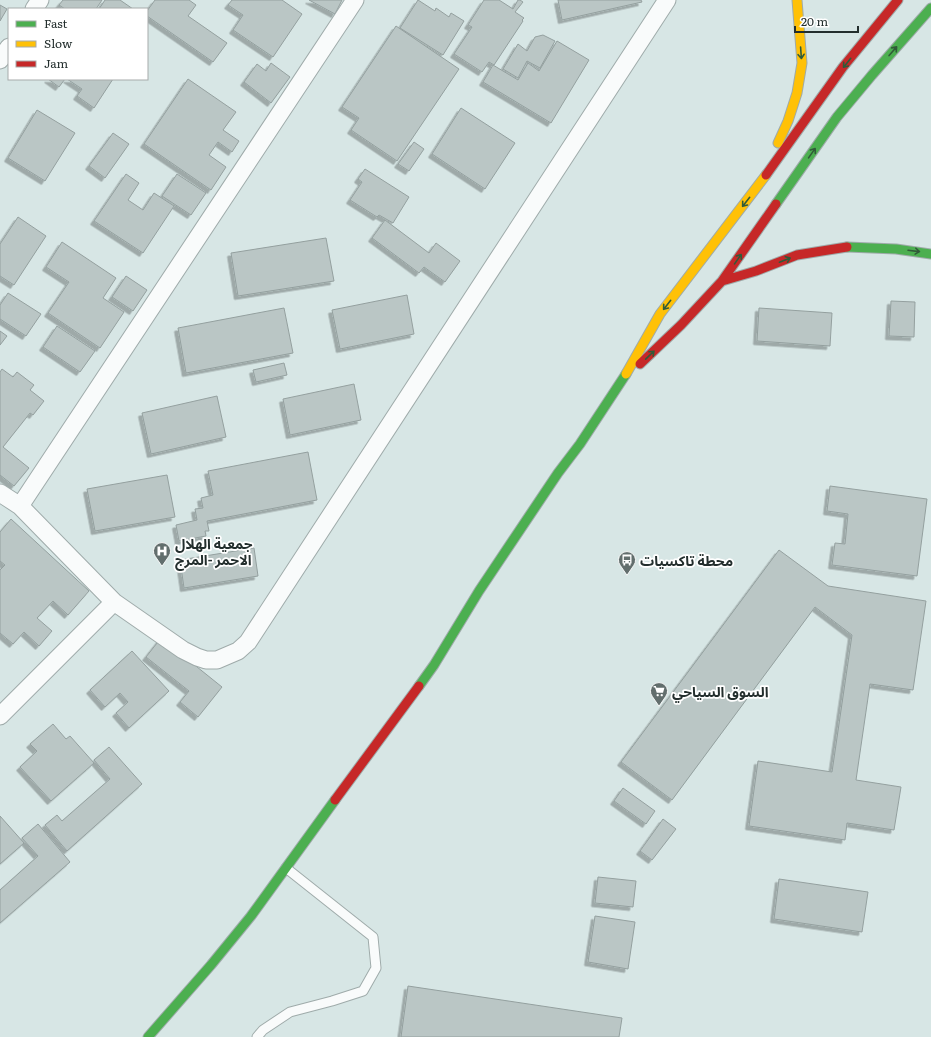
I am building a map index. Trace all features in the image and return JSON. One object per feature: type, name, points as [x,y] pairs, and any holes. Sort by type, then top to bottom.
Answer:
[{"type":"main road","points":[[756,188],[788,121],[797,93],[802,63],[797,0]]},
{"type":"main road","points":[[148,1037],[211,965],[251,916],[434,665],[479,591],[520,532],[558,473],[580,444],[622,382],[660,314],[756,188],[843,67],[898,0]]},
{"type":"main road","points":[[622,382],[681,325],[722,281],[837,117],[931,8]]},
{"type":"main road","points":[[722,281],[796,255],[847,247],[896,249],[931,254]]},
{"type":"street","points":[[20,506],[355,0]]},
{"type":"street","points":[[0,493],[20,506],[114,602],[183,650],[206,660],[217,660],[238,651],[248,642],[668,0]]},
{"type":"street","points":[[0,60],[8,48]]},
{"type":"street","points":[[0,716],[114,602]]},
{"type":"lane","points":[[257,1037],[263,1030],[290,1012],[363,991],[376,968],[372,937],[286,868]]},
{"type":"building","points":[[63,0],[102,0],[97,8],[64,8],[59,5]]},
{"type":"building","points":[[105,0],[120,0],[132,8],[100,8]]},
{"type":"building","points":[[155,0],[189,0],[196,5],[188,16],[227,43],[213,62],[148,17],[148,10]]},
{"type":"building","points":[[232,0],[282,0],[302,14],[273,57],[233,30],[243,15],[228,5]]},
{"type":"building","points":[[309,0],[342,0],[335,14]]},
{"type":"building","points":[[418,0],[435,11],[436,8],[449,17],[451,13],[464,21],[443,55],[400,28]]},
{"type":"building","points":[[484,0],[499,0],[513,9],[518,0],[520,0],[523,2],[515,12],[524,18],[494,65],[489,62],[482,72],[454,54],[472,27],[468,25]]},
{"type":"building","points":[[558,0],[641,0],[642,2],[562,20]]},
{"type":"building","points":[[0,5],[7,9],[0,21]]},
{"type":"building","points":[[396,26],[459,69],[397,161],[351,130],[359,118],[342,107]]},
{"type":"building","points":[[543,35],[555,41],[540,68],[527,61],[518,78],[503,69],[518,44],[527,51],[535,37]]},
{"type":"building","points":[[557,41],[589,60],[551,123],[483,82],[493,65],[518,80],[528,63],[539,71]]},
{"type":"building","points":[[271,63],[290,77],[271,103],[244,82],[257,64],[266,71]]},
{"type":"building","points":[[188,79],[236,112],[223,130],[239,141],[232,152],[218,142],[209,155],[226,167],[211,190],[144,144]]},
{"type":"building","points":[[49,80],[64,80],[59,87]]},
{"type":"building","points":[[68,80],[112,80],[94,108],[77,96],[82,89]]},
{"type":"building","points":[[461,108],[515,143],[485,189],[432,154]]},
{"type":"building","points":[[37,110],[75,133],[45,181],[8,158]]},
{"type":"building","points":[[113,133],[129,144],[105,178],[89,166]]},
{"type":"building","points":[[414,142],[424,149],[409,171],[398,164]]},
{"type":"building","points":[[365,169],[409,197],[393,223],[379,215],[377,217],[350,200],[362,182],[358,179]]},
{"type":"building","points":[[126,174],[139,183],[128,200],[143,210],[154,193],[174,206],[143,253],[94,221]]},
{"type":"building","points":[[177,174],[206,193],[191,215],[162,196]]},
{"type":"building","points":[[18,217],[46,236],[14,285],[0,276],[0,244]]},
{"type":"building","points":[[385,220],[429,253],[436,243],[460,261],[445,282],[424,267],[419,273],[372,238]]},
{"type":"building","points":[[326,238],[334,281],[238,296],[231,253]]},
{"type":"building","points":[[62,242],[116,278],[103,298],[124,312],[100,348],[48,313],[69,282],[46,267]]},
{"type":"building","points":[[126,276],[147,290],[133,311],[112,297]]},
{"type":"building","points":[[8,293],[41,314],[26,336],[0,319],[0,305]]},
{"type":"building","points":[[407,295],[414,334],[340,349],[332,310]]},
{"type":"building","points":[[891,301],[915,302],[914,337],[889,336]]},
{"type":"building","points":[[284,308],[293,353],[186,373],[178,328]]},
{"type":"building","points":[[759,308],[832,313],[830,346],[757,341]]},
{"type":"building","points":[[57,326],[95,351],[80,372],[43,347]]},
{"type":"building","points":[[0,331],[7,336],[0,345]]},
{"type":"building","points":[[284,363],[287,375],[256,382],[253,370]]},
{"type":"building","points":[[2,369],[13,377],[17,372],[34,385],[30,390],[44,401],[33,415],[30,413],[3,447],[29,468],[14,486],[0,475],[0,372]]},
{"type":"building","points":[[354,384],[361,420],[290,435],[283,399]]},
{"type":"building","points":[[217,396],[226,437],[151,454],[142,413]]},
{"type":"building","points":[[308,452],[317,500],[207,521],[209,531],[205,531],[206,536],[179,541],[176,525],[197,520],[195,509],[203,508],[201,498],[213,495],[208,471]]},
{"type":"building","points":[[167,475],[175,517],[95,531],[87,489]]},
{"type":"building","points":[[830,486],[927,499],[917,576],[832,565],[835,543],[845,544],[848,514],[827,511]]},
{"type":"building","points":[[11,519],[89,591],[68,615],[53,601],[37,618],[52,631],[39,646],[24,632],[13,644],[0,633],[0,570],[5,565],[0,561],[0,532]]},
{"type":"building","points":[[254,548],[258,576],[184,588],[180,560]]},
{"type":"building","points":[[779,550],[828,586],[926,601],[913,690],[870,684],[856,780],[901,787],[894,830],[847,823],[845,840],[749,826],[758,761],[832,772],[852,635],[815,607],[672,800],[621,762]]},
{"type":"building","points":[[161,638],[222,687],[198,717],[180,702],[189,691],[146,657]]},
{"type":"building","points":[[132,651],[169,691],[129,728],[116,713],[128,702],[120,693],[105,707],[90,690]]},
{"type":"building","points":[[53,724],[66,739],[70,736],[94,763],[51,801],[20,767],[37,751],[30,744]]},
{"type":"building","points":[[109,747],[142,784],[67,851],[45,825],[57,815],[62,821],[110,779],[94,760]]},
{"type":"building","points":[[623,788],[655,811],[646,824],[614,801]]},
{"type":"building","points":[[0,816],[24,843],[0,864]]},
{"type":"building","points":[[663,819],[676,829],[652,860],[640,851]]},
{"type":"building","points":[[38,824],[70,862],[0,923],[0,890],[38,856],[22,838]]},
{"type":"building","points":[[598,877],[636,881],[633,907],[595,903]]},
{"type":"building","points":[[779,879],[868,892],[862,932],[774,919]]},
{"type":"building","points":[[595,916],[635,922],[628,969],[588,962]]},
{"type":"building","points":[[408,986],[622,1018],[619,1037],[401,1037]]},
{"type":"traffic: fast","points":[[776,204],[837,117],[931,8]]},
{"type":"traffic: fast","points":[[847,247],[896,249],[931,254]]},
{"type":"traffic: fast","points":[[419,686],[434,665],[479,591],[626,374]]},
{"type":"traffic: fast","points":[[148,1037],[211,965],[251,916],[335,800]]},
{"type":"traffic: slow","points":[[778,143],[788,121],[797,93],[802,63],[797,0]]},
{"type":"traffic: slow","points":[[626,374],[660,314],[766,175]]},
{"type":"traffic: jam","points":[[766,175],[843,67],[898,0]]},
{"type":"traffic: jam","points":[[640,364],[681,325],[722,281],[776,204]]},
{"type":"traffic: jam","points":[[722,281],[756,271],[797,255],[847,247]]},
{"type":"traffic: jam","points":[[335,800],[419,686]]},
{"type":"place","name":"جمعية الهلال الاحمر -المرج","points":[[162,566]]},
{"type":"place","name":"محطة تاكسيات","points":[[627,575]]},
{"type":"place","name":"السوق السياحي","points":[[659,706]]}]
